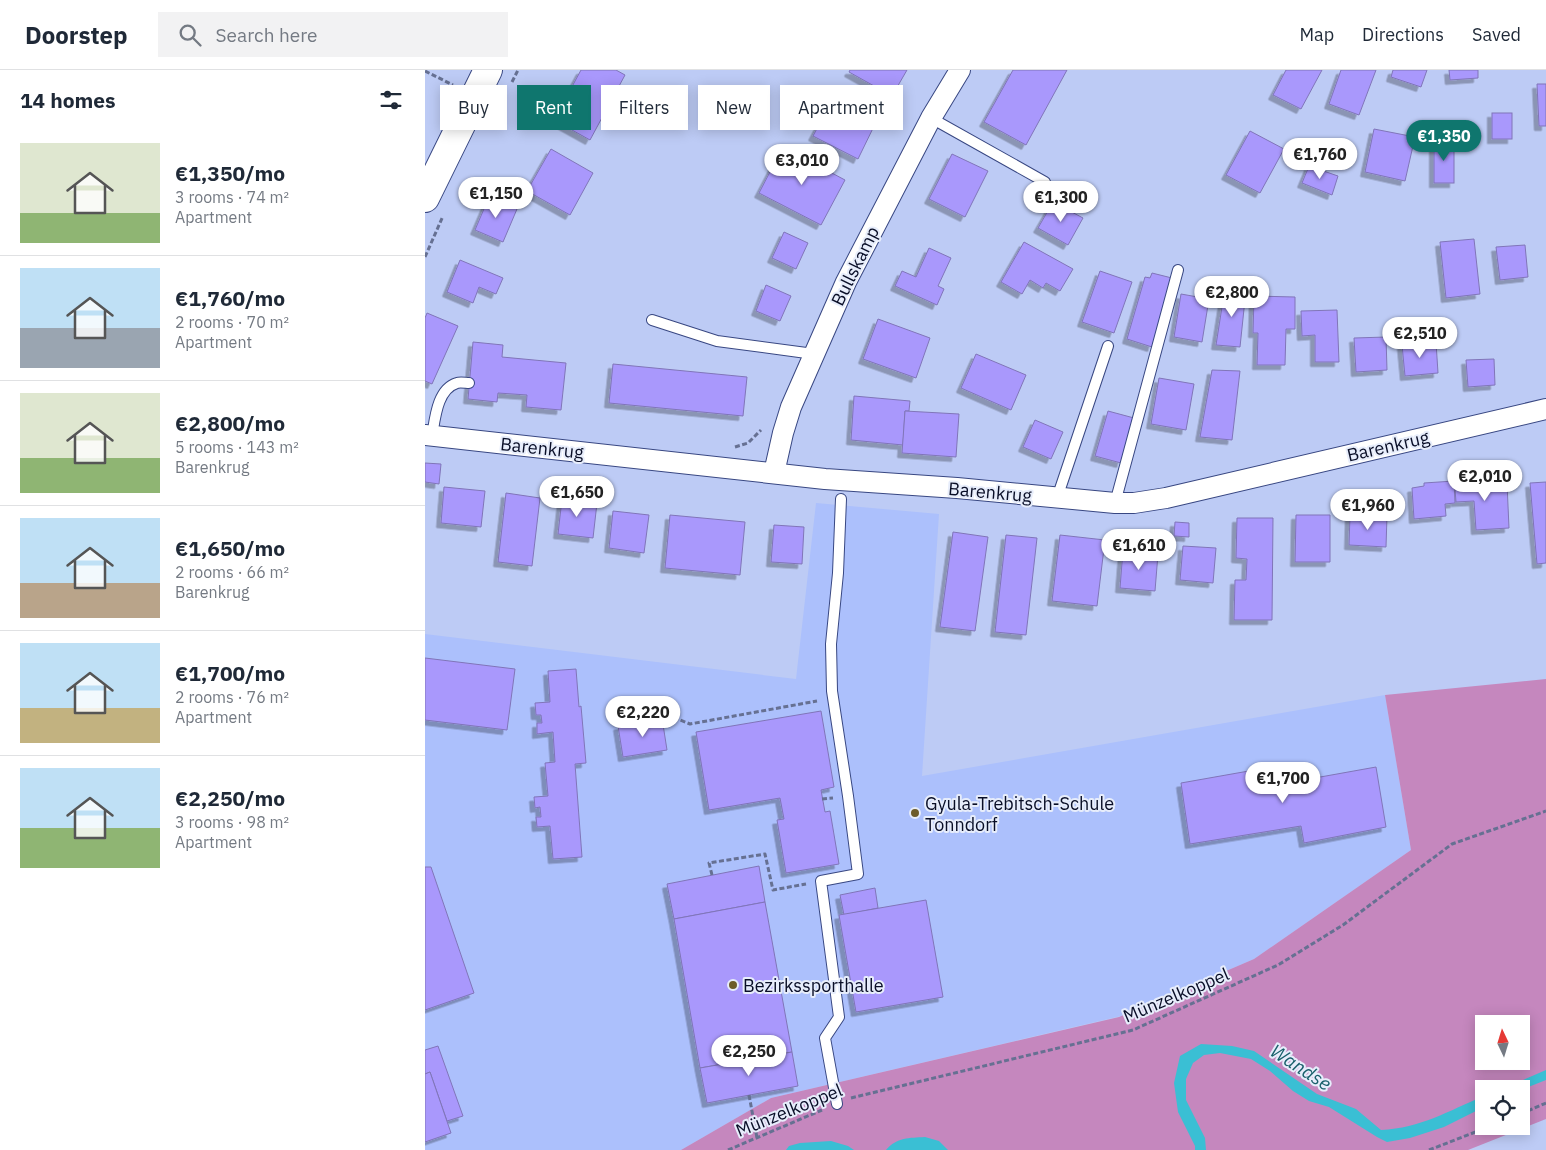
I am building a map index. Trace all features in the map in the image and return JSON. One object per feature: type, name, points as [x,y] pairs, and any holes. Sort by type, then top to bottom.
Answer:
[{"type":"street","points":[[425,198],[488,70]]},
{"type":"street","name":"Bullskamp","points":[[774,473],[791,406],[846,282],[931,118],[960,70]]},
{"type":"street","name":"Barenkrug","points":[[429,436],[825,479],[1134,503],[1166,498],[1546,409]]},
{"type":"lane","points":[[931,118],[1045,182]]},
{"type":"lane","points":[[1115,503],[1178,270]]},
{"type":"lane","points":[[652,320],[717,341],[813,354]]},
{"type":"lane","points":[[1057,498],[1108,346]]},
{"type":"lane","points":[[429,436],[444,394],[457,383],[469,383]]},
{"type":"lane","points":[[837,1104],[825,1038],[839,1017],[821,881],[858,874],[849,796],[833,698],[831,644],[838,573],[841,499]]},
{"type":"path","points":[[425,70],[454,85]]},
{"type":"path","points":[[638,722],[637,716],[663,713],[690,724],[833,698]]},
{"type":"path","name":"Münzelkoppel","points":[[728,1150],[851,1098],[1133,1030],[1277,965],[1343,925],[1452,844],[1546,811]]},
{"type":"path","points":[[712,875],[709,863],[765,854],[773,890],[821,881]]},
{"type":"path","points":[[749,1095],[757,1138]]},
{"type":"path","points":[[1530,1110],[1546,1103]]},
{"type":"path","points":[[1429,1150],[1475,1132]]},
{"type":"shaded area","name":"Gyula-Trebitsch-Schule Tonndorf","points":[[816,503],[939,514],[922,776],[1385,695],[1411,850],[1254,959],[1121,1016],[771,1098],[681,1150],[425,1150],[425,634],[796,679]]},
{"type":"shaded area","points":[[1546,679],[1546,1119],[1530,1125],[1530,1080],[1475,1080],[1475,1135],[1506,1135],[1468,1150],[681,1150],[771,1098],[1119,1017],[1254,959],[1411,850],[1385,695]]},
{"type":"shaded area","points":[[1201,1044],[1232,1046],[1254,1051],[1317,1094],[1356,1109],[1381,1130],[1395,1129],[1422,1122],[1475,1100],[1475,1112],[1444,1127],[1410,1138],[1387,1142],[1329,1107],[1309,1101],[1251,1059],[1220,1053],[1204,1055],[1193,1063],[1186,1079],[1186,1100],[1205,1138],[1206,1150],[1195,1150],[1195,1146],[1178,1112],[1174,1083],[1180,1056]]},
{"type":"shaded area","points":[[1546,1070],[1546,1080],[1530,1086],[1530,1080],[1523,1080]]},
{"type":"shaded area","points":[[925,1137],[939,1141],[948,1150],[886,1150],[899,1140]]},
{"type":"shaded area","points":[[831,1141],[848,1146],[854,1150],[786,1150],[789,1146],[800,1143]]},
{"type":"building","points":[[581,70],[616,70],[625,75],[620,85],[601,85],[601,120],[590,140],[572,130],[591,130],[591,85],[573,85]]},
{"type":"building","points":[[850,70],[907,70],[898,85],[872,85],[849,72]]},
{"type":"building","points":[[1013,70],[1067,70],[1026,145],[984,122]]},
{"type":"building","points":[[1286,70],[1322,70],[1301,109],[1273,95]]},
{"type":"building","points":[[1341,70],[1376,70],[1359,115],[1329,104]]},
{"type":"building","points":[[1393,70],[1427,70],[1421,87],[1391,77]]},
{"type":"building","points":[[1449,70],[1478,70],[1478,78],[1450,80]]},
{"type":"building","points":[[1537,84],[1546,84],[1546,126],[1539,126]]},
{"type":"building","points":[[1492,113],[1512,113],[1512,139],[1492,139]]},
{"type":"building","points":[[1374,129],[1415,137],[1405,181],[1365,172]]},
{"type":"building","points":[[816,130],[872,130],[858,159],[813,136]]},
{"type":"building","points":[[1250,131],[1284,149],[1260,193],[1226,175]]},
{"type":"building","points":[[1434,141],[1454,141],[1454,183],[1434,183]]},
{"type":"building","points":[[783,147],[845,180],[821,225],[759,193]]},
{"type":"building","points":[[551,149],[593,173],[570,215],[527,191]]},
{"type":"building","points":[[952,154],[988,171],[965,217],[929,199]]},
{"type":"building","points":[[1309,166],[1338,176],[1332,195],[1302,183]]},
{"type":"building","points":[[489,197],[517,209],[503,242],[475,230]]},
{"type":"building","points":[[1053,202],[1083,218],[1068,245],[1038,228]]},
{"type":"building","points":[[784,232],[808,243],[796,269],[772,258]]},
{"type":"building","points":[[1474,239],[1480,294],[1446,298],[1440,242]]},
{"type":"building","points":[[1024,242],[1073,269],[1060,291],[1046,283],[1043,288],[1030,280],[1022,294],[1001,282]]},
{"type":"building","points":[[1525,245],[1528,277],[1500,280],[1496,247]]},
{"type":"building","points":[[929,248],[951,258],[938,286],[944,289],[937,305],[895,286],[902,271],[916,277]]},
{"type":"building","points":[[460,260],[503,278],[496,294],[479,287],[473,303],[447,292]]},
{"type":"building","points":[[1100,271],[1132,282],[1114,333],[1082,322]]},
{"type":"building","points":[[1152,273],[1172,278],[1152,347],[1127,339],[1145,277],[1150,278]]},
{"type":"building","points":[[766,285],[791,296],[780,321],[756,311]]},
{"type":"building","points":[[1225,288],[1246,290],[1240,347],[1216,345]]},
{"type":"building","points":[[1181,294],[1209,299],[1202,342],[1174,337]]},
{"type":"building","points":[[1254,296],[1295,297],[1295,329],[1286,329],[1285,365],[1257,365],[1258,333],[1253,333]]},
{"type":"building","points":[[1337,310],[1339,362],[1315,362],[1315,335],[1302,336],[1301,311]]},
{"type":"building","points":[[427,313],[458,326],[432,384],[425,381],[425,318]]},
{"type":"building","points":[[878,319],[930,338],[916,378],[863,359]]},
{"type":"building","points":[[1386,337],[1387,370],[1356,372],[1354,338]]},
{"type":"building","points":[[473,342],[503,345],[502,357],[566,363],[561,410],[526,407],[527,395],[498,393],[497,402],[468,399]]},
{"type":"building","points":[[1436,342],[1438,373],[1405,376],[1402,345]]},
{"type":"building","points":[[976,354],[1026,375],[1011,410],[961,388]]},
{"type":"building","points":[[1494,359],[1495,385],[1468,387],[1466,360]]},
{"type":"building","points":[[613,364],[747,377],[743,416],[609,403]]},
{"type":"building","points":[[1212,370],[1240,371],[1232,440],[1200,437]]},
{"type":"building","points":[[1159,378],[1194,384],[1186,430],[1151,424]]},
{"type":"building","points":[[854,396],[910,401],[909,411],[905,411],[903,445],[851,440]]},
{"type":"building","points":[[905,411],[959,414],[956,457],[902,453]]},
{"type":"building","points":[[1108,411],[1134,418],[1121,463],[1095,456]]},
{"type":"building","points":[[1035,420],[1063,432],[1051,459],[1023,447]]},
{"type":"building","points":[[425,463],[441,464],[439,484],[425,482]]},
{"type":"building","points":[[1473,475],[1474,485],[1507,483],[1509,528],[1476,530],[1474,501],[1456,502],[1454,476]]},
{"type":"building","points":[[1454,481],[1455,503],[1445,504],[1446,516],[1414,519],[1412,488],[1424,486],[1424,483]]},
{"type":"building","points":[[1546,482],[1546,563],[1537,564],[1530,483]]},
{"type":"building","points":[[444,487],[485,491],[481,527],[441,523]]},
{"type":"building","points":[[506,493],[540,498],[532,566],[498,562]]},
{"type":"building","points":[[562,499],[597,503],[593,538],[558,534]]},
{"type":"building","points":[[613,511],[649,515],[644,553],[609,548]]},
{"type":"building","points":[[670,515],[745,522],[740,575],[665,568]]},
{"type":"building","points":[[1296,515],[1330,515],[1330,562],[1295,562]]},
{"type":"building","points":[[1350,515],[1387,516],[1386,547],[1349,545]]},
{"type":"building","points":[[1237,518],[1273,518],[1272,620],[1234,620],[1235,580],[1246,580],[1247,559],[1236,558]]},
{"type":"building","points":[[1175,522],[1189,523],[1189,537],[1174,536]]},
{"type":"building","points":[[774,525],[804,527],[802,564],[771,562]]},
{"type":"building","points":[[953,532],[988,537],[975,631],[940,627]]},
{"type":"building","points":[[1006,535],[1037,538],[1026,635],[995,632]]},
{"type":"building","points":[[1060,535],[1105,540],[1097,606],[1052,601]]},
{"type":"building","points":[[1183,546],[1216,548],[1213,583],[1180,580]]},
{"type":"building","points":[[1123,550],[1158,554],[1155,591],[1120,588]]},
{"type":"building","points":[[425,658],[515,669],[507,730],[425,720]]},
{"type":"building","points":[[576,669],[586,763],[575,764],[582,857],[553,859],[550,826],[537,827],[536,817],[541,817],[540,807],[535,808],[534,797],[548,796],[545,763],[555,762],[553,732],[537,734],[537,723],[542,723],[541,715],[536,715],[535,703],[550,702],[548,671]]},
{"type":"building","points":[[821,711],[834,787],[821,790],[825,812],[830,811],[839,864],[786,873],[777,820],[784,819],[780,798],[709,810],[696,732]]},
{"type":"building","points":[[662,718],[667,750],[623,757],[618,726]]},
{"type":"building","points":[[1294,763],[1298,781],[1376,767],[1386,827],[1304,843],[1301,826],[1190,844],[1181,783]]},
{"type":"building","points":[[759,866],[765,902],[674,919],[667,884]]},
{"type":"building","points":[[425,867],[431,867],[474,993],[425,1010]]},
{"type":"building","points":[[875,888],[878,908],[844,915],[840,895]]},
{"type":"building","points":[[926,900],[943,997],[856,1012],[839,915]]},
{"type":"building","name":"Bezirkssporthalle","points":[[765,902],[792,1052],[700,1068],[674,919]]},
{"type":"building","points":[[438,1046],[463,1116],[447,1121],[430,1072],[425,1074],[425,1050]]},
{"type":"building","points":[[792,1052],[798,1086],[707,1103],[700,1068]]},
{"type":"building","points":[[430,1072],[451,1133],[425,1142],[425,1074]]},
{"type":"place","name":"Gyula-Trebitsch-Schule Tonndorf","points":[[915,813]]},
{"type":"place","name":"Bezirkssporthalle","points":[[733,985]]},
{"type":"water label","name":"Wandse","points":[[1301,1067]]}]
